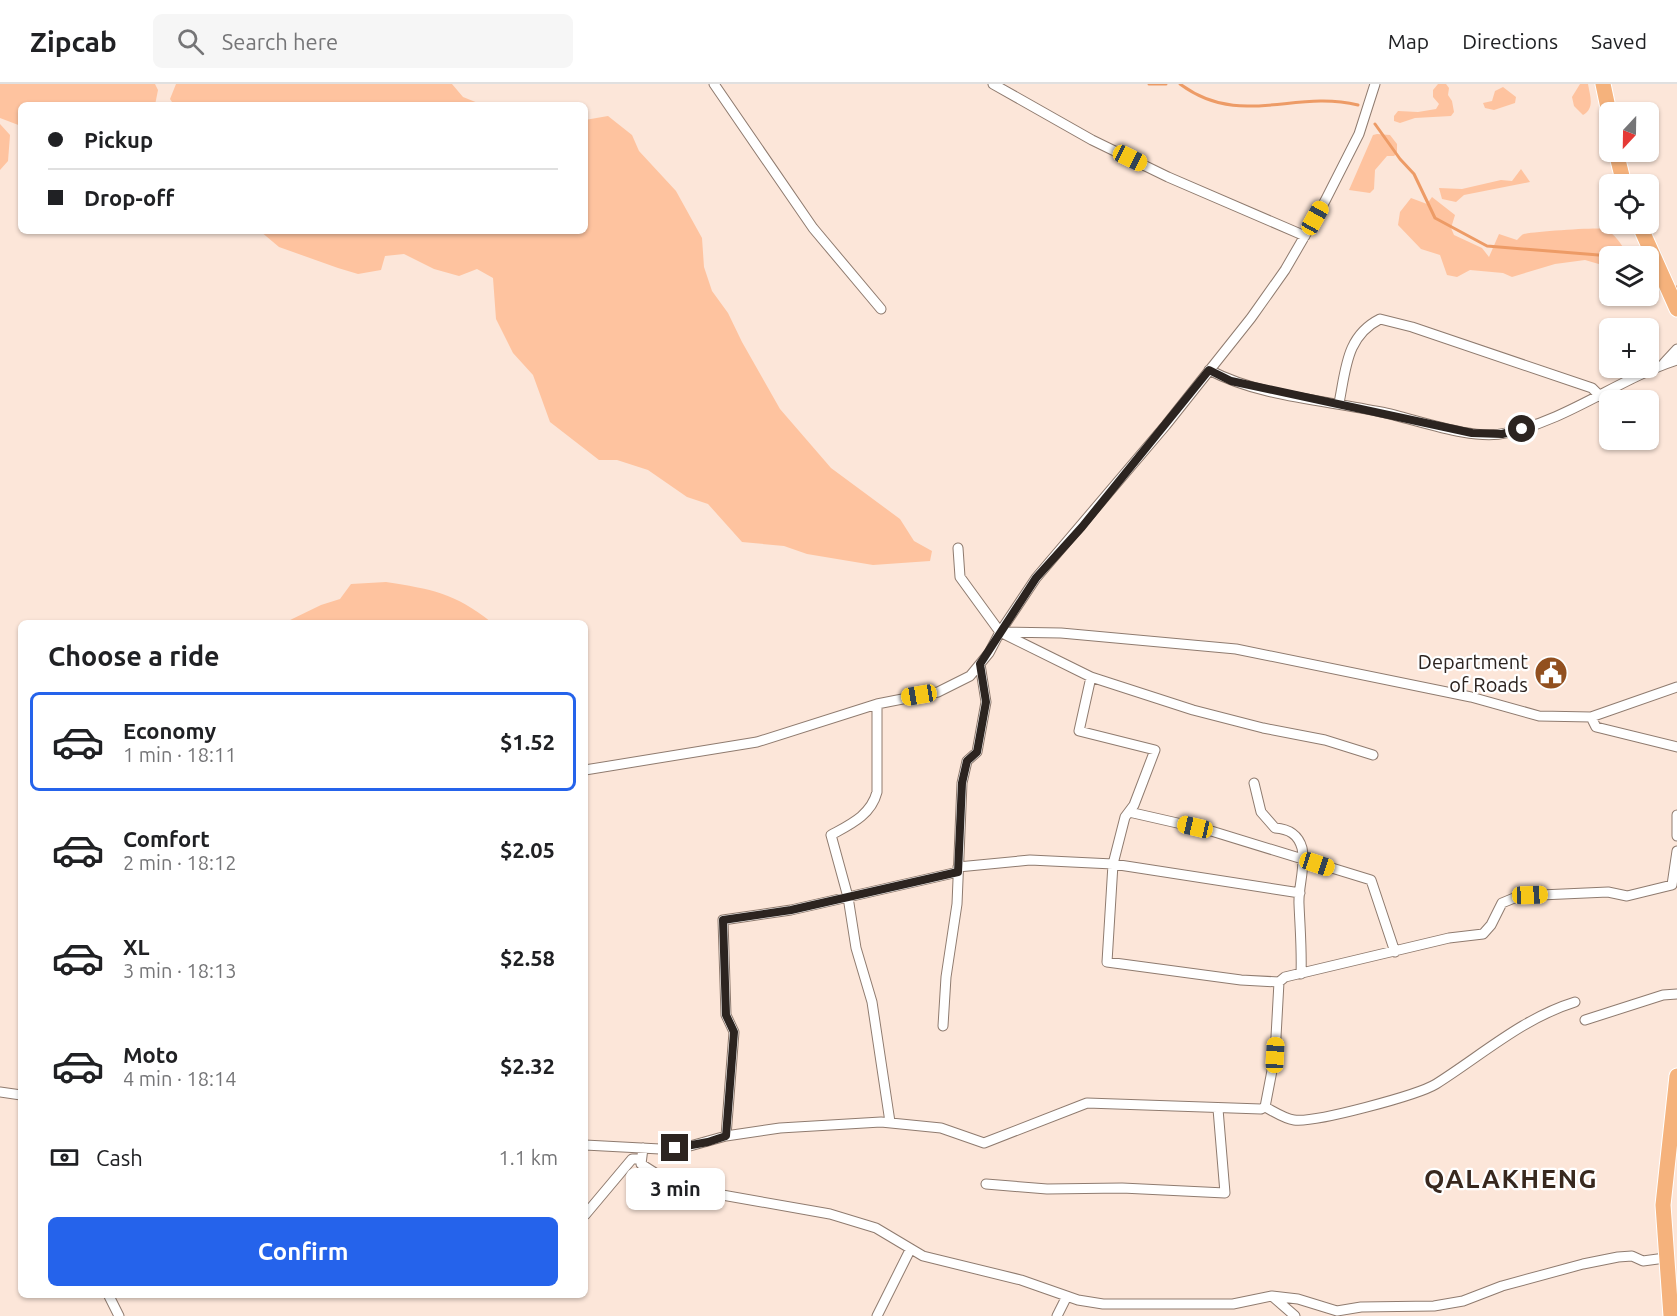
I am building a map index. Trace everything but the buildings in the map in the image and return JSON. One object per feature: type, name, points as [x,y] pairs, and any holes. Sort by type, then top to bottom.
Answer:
[{"type":"main road","points":[[1603,84],[1607,102]]},
{"type":"main road","points":[[1643,234],[1677,309]]},
{"type":"main road","points":[[1671,1316],[1665,1258],[1663,1205],[1677,1076]]},
{"type":"street","points":[[714,84],[813,228],[881,309]]},
{"type":"street","points":[[993,84],[1092,140],[1158,172],[1305,236]]},
{"type":"street","points":[[588,770],[757,742],[877,704],[938,692],[970,676],[1036,578],[1089,518],[1251,318],[1305,236],[1359,134],[1375,84]]},
{"type":"street","points":[[1339,403],[1357,334],[1380,319],[1422,330],[1592,388],[1599,394]]},
{"type":"street","points":[[1662,365],[1677,349]]},
{"type":"street","points":[[1613,390],[1662,365],[1677,360]]},
{"type":"street","points":[[1209,370],[1231,381],[1472,433],[1502,434],[1540,423],[1599,397]]},
{"type":"street","points":[[958,548],[960,577],[1000,632],[1091,677],[1193,710],[1325,740],[1373,755]]},
{"type":"street","points":[[1000,632],[1061,633],[1236,649],[1471,697],[1539,716],[1591,717],[1677,687]]},
{"type":"street","points":[[943,1026],[946,977],[957,903],[962,783],[967,761],[977,752],[986,702],[980,664]]},
{"type":"street","points":[[1091,677],[1079,730],[1155,750],[1125,818],[1113,864],[1107,962],[1241,980],[1279,982],[1285,977],[1449,938],[1483,934],[1491,925],[1502,903],[1519,896],[1608,892],[1627,896],[1672,885],[1677,850]]},
{"type":"street","points":[[877,704],[877,792],[874,802],[869,811],[831,835],[848,897],[851,928],[872,1002],[890,1122]]},
{"type":"street","points":[[1591,717],[1596,727],[1677,747]]},
{"type":"street","points":[[1254,783],[1260,812],[1275,828],[1286,829],[1294,833],[1302,849],[1301,974]]},
{"type":"street","points":[[1129,812],[1208,830],[1371,880],[1395,952]]},
{"type":"street","points":[[1677,815],[1677,836]]},
{"type":"street","points":[[726,1136],[734,1032],[726,1015],[723,920],[791,910],[958,870],[1030,860],[1113,864],[1300,893]]},
{"type":"street","points":[[1265,1107],[1270,1093],[1275,1055],[1279,982]]},
{"type":"street","points":[[1585,1020],[1663,995],[1677,994]]},
{"type":"street","points":[[588,1145],[643,1148],[690,1146],[726,1136],[827,1123],[890,1122],[941,1128],[984,1143],[1087,1103],[1218,1109],[1261,1109],[1265,1107],[1293,1120],[1354,1111],[1435,1084],[1481,1051],[1556,1008],[1575,1002]]},
{"type":"street","points":[[0,1092],[18,1095]]},
{"type":"street","points":[[986,1184],[1047,1189],[1122,1188],[1225,1193],[1218,1109]]},
{"type":"street","points":[[643,1148],[641,1164],[677,1187],[830,1214],[876,1228],[910,1250],[951,1264],[1022,1280],[1067,1296],[1103,1304],[1233,1304],[1272,1296],[1298,1299],[1337,1311],[1361,1307],[1434,1306],[1463,1301],[1502,1286],[1583,1264],[1618,1257],[1632,1256],[1644,1260],[1665,1258]]},
{"type":"street","points":[[588,1212],[603,1197],[632,1159],[641,1159]]},
{"type":"street","points":[[877,1316],[910,1250]]},
{"type":"street","points":[[1057,1316],[1067,1296]]},
{"type":"street","points":[[1272,1296],[1295,1316]]},
{"type":"street","points":[[110,1298],[119,1316]]},
{"type":"street","points":[[1126,1316],[1127,1305]]},
{"type":"shaded area","points":[[0,84],[155,84],[158,90],[156,102],[18,102],[18,125],[0,118]]},
{"type":"shaded area","points":[[176,84],[452,84],[463,97],[476,102],[172,102],[170,99]]},
{"type":"shaded area","points":[[1438,84],[1446,84],[1449,88],[1448,95],[1454,112],[1451,116],[1415,118],[1400,123],[1394,121],[1394,116],[1398,111],[1418,112],[1436,109],[1439,104],[1433,97],[1433,90]]},
{"type":"shaded area","points":[[1580,84],[1588,84],[1590,97],[1589,109],[1583,115],[1574,106],[1572,97]]},
{"type":"shaded area","points":[[1503,87],[1516,97],[1515,103],[1494,110],[1485,108],[1483,103],[1492,101],[1495,91]]},
{"type":"shaded area","points":[[608,116],[632,135],[639,151],[676,191],[702,238],[704,267],[712,291],[728,313],[780,409],[831,468],[900,519],[914,541],[932,551],[930,561],[873,565],[807,554],[784,546],[742,542],[708,504],[687,497],[648,470],[617,460],[599,460],[550,422],[533,375],[513,353],[496,319],[493,278],[477,269],[459,276],[434,269],[404,254],[385,256],[381,270],[358,274],[279,247],[264,234],[588,234],[588,119]]},
{"type":"shaded area","points":[[0,124],[10,135],[8,161],[0,170]]},
{"type":"shaded area","points":[[1373,135],[1390,135],[1397,144],[1397,153],[1394,156],[1387,156],[1375,170],[1374,189],[1370,193],[1349,190]]},
{"type":"shaded area","points":[[1521,169],[1530,182],[1464,195],[1456,202],[1442,199],[1439,188],[1462,189],[1501,180],[1512,181]]},
{"type":"shaded area","points":[[1432,197],[1455,215],[1451,228],[1454,235],[1482,248],[1489,257],[1499,234],[1517,240],[1523,234],[1529,233],[1599,229],[1599,234],[1611,234],[1622,246],[1599,246],[1599,264],[1585,260],[1555,264],[1512,277],[1503,273],[1470,270],[1457,277],[1447,275],[1440,255],[1421,249],[1398,225],[1400,212],[1411,198],[1427,204]]},
{"type":"shaded area","points":[[386,582],[416,587],[454,598],[488,620],[290,620],[321,605],[340,599],[351,584]]},
{"type":"waterway","points":[[1149,84],[1166,84]]},
{"type":"waterway","points":[[1180,84],[1202,97],[1224,104],[1246,106],[1334,101],[1358,105]]},
{"type":"waterway","points":[[1375,124],[1400,159],[1414,174],[1435,218],[1487,246],[1599,255]]},
{"type":"place","name":"Department of Roads","points":[[1551,673]]},
{"type":"district","name":"QALAKHENG","points":[[1511,1179]]},
{"type":"route","points":[[675,1148],[726,1136],[734,1032],[726,1015],[723,920],[836,901],[860,892],[933,879],[958,872],[962,783],[967,761],[977,752],[986,702],[980,664],[1036,578],[1082,527],[1209,370],[1231,381],[1472,433],[1502,434],[1522,429]]}]
